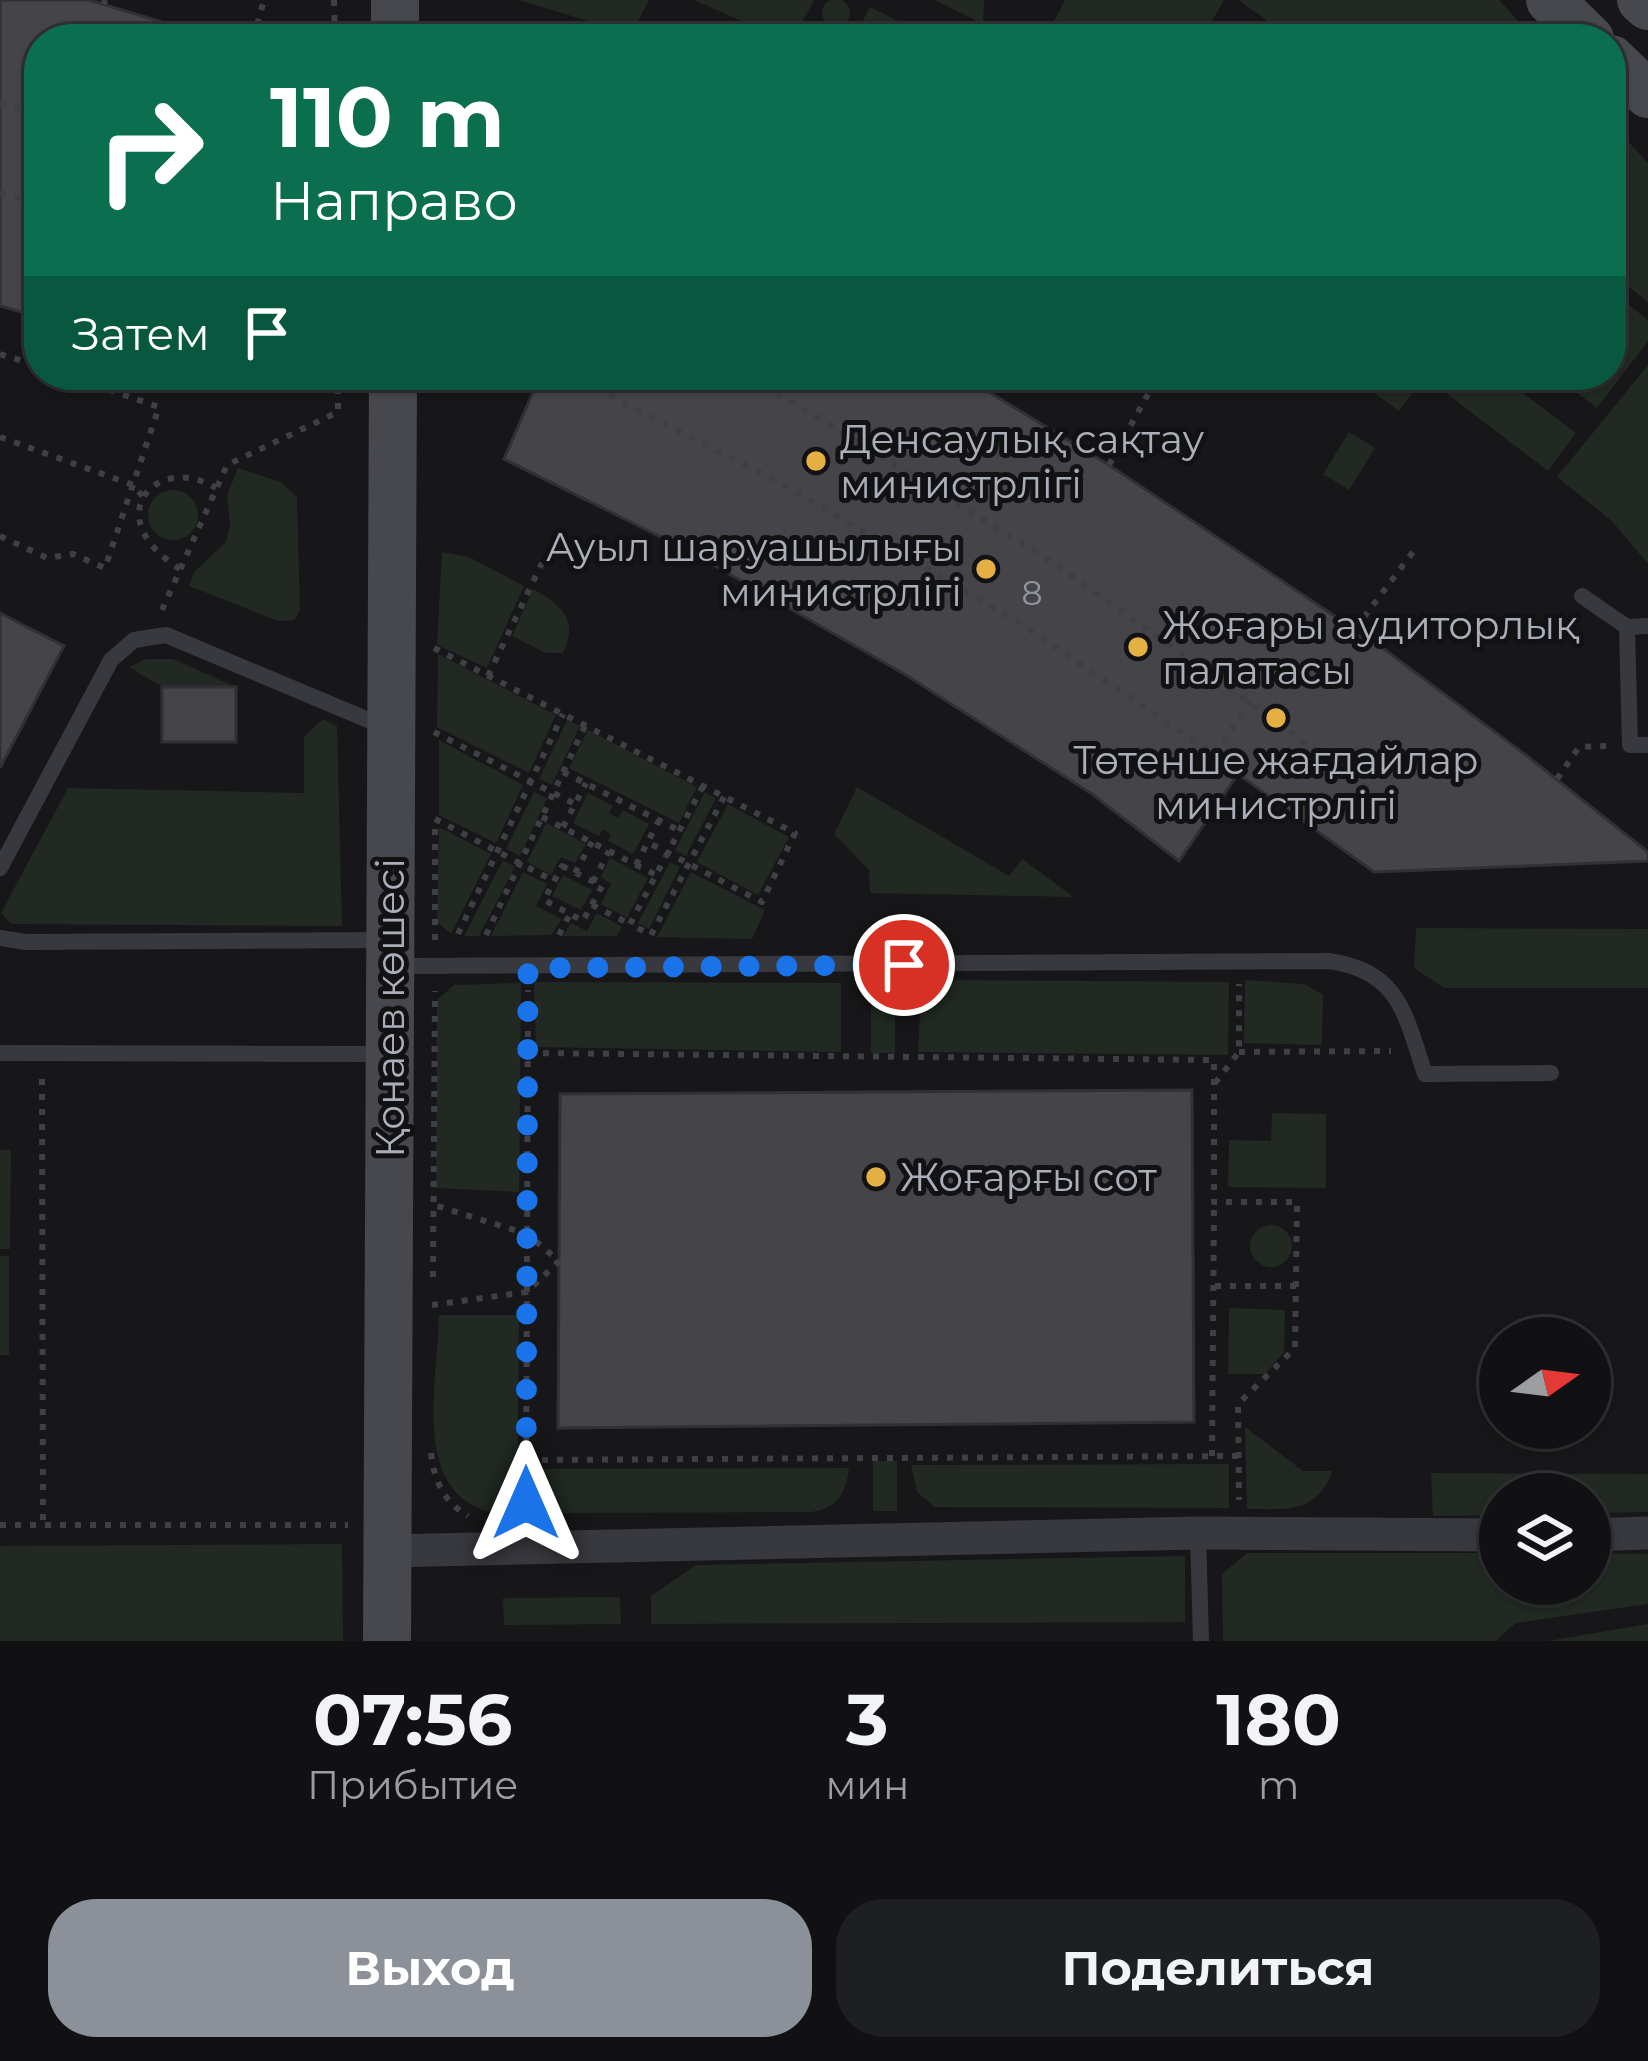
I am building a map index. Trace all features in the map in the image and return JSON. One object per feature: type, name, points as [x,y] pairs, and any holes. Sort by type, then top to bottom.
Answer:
[{"type":"street","points":[[1641,0],[1648,6]]},
{"type":"street","points":[[1626,73],[1648,94]]},
{"type":"street","name":"Қонаев көшесі","points":[[386,1641],[390,1054],[405,958],[420,724],[394,390]]},
{"type":"street","points":[[387,1538],[528,1529],[1479,1534]]},
{"type":"street","points":[[1611,1534],[1648,1533]]},
{"type":"lane","points":[[1582,596],[1627,627],[1648,626]]},
{"type":"lane","points":[[1627,627],[1639,745]]},
{"type":"lane","points":[[0,868],[111,660],[123,646],[151,635],[166,635],[420,724]]},
{"type":"lane","points":[[0,938],[528,968],[1328,962],[1373,973],[1405,1013],[1425,1074],[1551,1073]]},
{"type":"lane","points":[[0,1054],[390,1054]]},
{"type":"lane","points":[[1198,1533],[1201,1641]]},
{"type":"path","points":[[0,536],[47,558],[73,554],[105,568],[159,407],[110,390]]},
{"type":"path","points":[[151,635],[227,465],[338,412],[338,390]]},
{"type":"path","points":[[598,390],[777,481],[1023,625],[1215,755],[1250,701]]},
{"type":"path","points":[[767,390],[1060,567],[1390,804]]},
{"type":"path","points":[[1109,465],[1150,390]]},
{"type":"path","points":[[0,437],[133,485],[144,498]]},
{"type":"path","points":[[180,568],[152,551],[141,536],[138,516],[144,498],[166,480],[200,478],[216,488]]},
{"type":"path","points":[[1355,629],[1416,548]]},
{"type":"path","points":[[488,676],[542,563]]},
{"type":"path","points":[[434,626],[434,669]]},
{"type":"path","points":[[434,648],[795,833],[762,902],[647,842]]},
{"type":"path","points":[[458,934],[563,714]]},
{"type":"path","points":[[420,724],[434,754]]},
{"type":"path","points":[[420,724],[575,804]]},
{"type":"path","points":[[486,935],[585,726]]},
{"type":"path","points":[[1557,779],[1579,747],[1639,745]]},
{"type":"path","points":[[563,772],[679,830]]},
{"type":"path","points":[[563,827],[586,783]]},
{"type":"path","points":[[630,924],[703,786]]},
{"type":"path","points":[[432,1326],[434,1205],[405,958],[435,819],[435,797]]},
{"type":"path","points":[[592,905],[652,934],[724,797]]},
{"type":"path","points":[[542,817],[656,875]]},
{"type":"path","points":[[435,819],[554,881]]},
{"type":"path","points":[[636,865],[659,820]]},
{"type":"path","points":[[575,873],[592,842]]},
{"type":"path","points":[[592,882],[609,851]]},
{"type":"path","points":[[562,866],[602,886],[584,921],[544,900],[554,881],[562,866]]},
{"type":"path","points":[[559,935],[570,914]]},
{"type":"path","points":[[1214,1084],[1239,1052],[1239,962]]},
{"type":"path","points":[[528,968],[528,1529]]},
{"type":"path","points":[[1239,1052],[1417,1051]]},
{"type":"path","points":[[41,1053],[43,1525]]},
{"type":"path","points":[[528,1053],[1214,1060],[1212,1456]]},
{"type":"path","points":[[1214,1202],[1297,1202],[1295,1348],[1238,1404],[1239,1515]]},
{"type":"path","points":[[433,1304],[527,1292],[559,1261],[527,1234],[434,1205]]},
{"type":"path","points":[[1214,1286],[1296,1286]]},
{"type":"path","points":[[431,1436],[436,1480],[448,1501],[477,1519]]},
{"type":"path","points":[[526,1460],[1239,1456]]},
{"type":"path","points":[[0,1525],[387,1538]]},
{"type":"shaded area","points":[[519,0],[649,0],[636,24],[598,24]]},
{"type":"shaded area","points":[[694,0],[814,0],[801,24],[749,24]]},
{"type":"shaded area","points":[[831,0],[841,0],[849,8],[844,24],[828,24],[823,18],[823,8]]},
{"type":"shaded area","points":[[935,0],[984,0],[983,24]]},
{"type":"shaded area","points":[[1065,0],[1224,0],[1210,24],[1053,24]]},
{"type":"shaded area","points":[[1239,0],[1499,0],[1521,24],[1271,24]]},
{"type":"shaded area","points":[[870,7],[905,24],[861,24]]},
{"type":"shaded area","points":[[1626,139],[1648,163],[1648,302],[1626,285]]},
{"type":"shaded area","points":[[1626,303],[1648,320],[1648,341],[1626,370]]},
{"type":"shaded area","points":[[1648,365],[1648,564],[1612,521],[1557,477]]},
{"type":"shaded area","points":[[1376,390],[1414,391],[1399,411],[1374,393]]},
{"type":"shaded area","points":[[1442,390],[1519,390],[1576,433],[1548,471]]},
{"type":"shaded area","points":[[1573,390],[1611,390],[1597,408]]},
{"type":"shaded area","points":[[1349,432],[1375,448],[1349,490],[1323,474]]},
{"type":"shaded area","points":[[238,468],[281,482],[297,497],[300,610],[294,620],[278,621],[189,586],[195,571],[226,542],[230,526],[227,495]]},
{"type":"shaded area","points":[[173,490],[191,497],[198,515],[191,533],[173,540],[155,533],[148,515],[155,497]]},
{"type":"shaded area","points":[[442,552],[469,557],[524,586],[487,668],[437,645]]},
{"type":"shaded area","points":[[533,589],[565,615],[569,631],[563,653],[546,653],[512,636]]},
{"type":"shaded area","points":[[438,654],[556,715],[529,773],[437,727]]},
{"type":"shaded area","points":[[146,659],[173,659],[236,687],[162,687],[129,667]]},
{"type":"shaded area","points":[[323,719],[337,726],[342,926],[11,924],[1,913],[68,788],[304,793],[304,737]]},
{"type":"shaded area","points":[[567,720],[580,726],[552,785],[539,779]]},
{"type":"shaded area","points":[[588,730],[697,787],[679,823],[569,768]]},
{"type":"shaded area","points":[[439,740],[523,785],[496,843],[439,815]]},
{"type":"shaded area","points":[[857,787],[1009,876],[1022,859],[1074,897],[870,893],[869,870],[834,834]]},
{"type":"shaded area","points":[[534,792],[547,798],[520,856],[506,849]]},
{"type":"shaded area","points":[[705,792],[716,798],[686,856],[675,850]]},
{"type":"shaded area","points":[[588,793],[613,806],[609,813],[618,818],[623,810],[649,824],[633,854],[608,841],[611,834],[603,829],[599,836],[573,823]]},
{"type":"shaded area","points":[[728,804],[789,837],[758,895],[697,862]]},
{"type":"shaded area","points":[[546,823],[586,844],[575,863],[561,857],[551,875],[527,862]]},
{"type":"shaded area","points":[[439,827],[491,854],[451,934],[437,922]]},
{"type":"shaded area","points":[[610,858],[648,878],[627,918],[601,904],[611,884],[601,877]]},
{"type":"shaded area","points":[[503,860],[515,867],[479,936],[464,936]]},
{"type":"shaded area","points":[[670,862],[680,867],[649,929],[638,923]]},
{"type":"shaded area","points":[[523,872],[547,884],[536,906],[562,919],[551,935],[491,936]]},
{"type":"shaded area","points":[[691,872],[765,910],[752,939],[657,937]]},
{"type":"shaded area","points":[[563,875],[592,890],[581,910],[552,896]]},
{"type":"shaded area","points":[[597,913],[622,927],[617,936],[563,936],[571,923],[587,931]]},
{"type":"shaded area","points":[[1416,928],[1648,929],[1648,988],[1444,988],[1414,968]]},
{"type":"shaded area","points":[[935,980],[1229,982],[1228,1055],[918,1052],[921,993]]},
{"type":"shaded area","points":[[1245,980],[1304,984],[1323,995],[1322,1045],[1244,1043]]},
{"type":"shaded area","points":[[534,982],[841,983],[841,1052],[536,1047]]},
{"type":"shaded area","points":[[521,983],[519,1192],[436,1188],[437,1000],[454,985]]},
{"type":"shaded area","points":[[871,985],[895,985],[895,1053],[871,1053]]},
{"type":"shaded area","points":[[1272,1113],[1326,1114],[1326,1188],[1228,1187],[1229,1140],[1271,1141]]},
{"type":"shaded area","points":[[0,1150],[11,1150],[10,1249],[0,1249]]},
{"type":"shaded area","points":[[1271,1225],[1286,1231],[1292,1246],[1286,1261],[1271,1267],[1256,1261],[1250,1246],[1256,1231]]},
{"type":"shaded area","points":[[0,1256],[9,1256],[9,1355],[0,1355]]},
{"type":"shaded area","points":[[1229,1308],[1285,1310],[1284,1352],[1265,1374],[1228,1374]]},
{"type":"shaded area","points":[[439,1315],[519,1315],[517,1516],[482,1509],[458,1494],[443,1471],[434,1412]]},
{"type":"shaded area","points":[[1245,1427],[1303,1471],[1332,1471],[1318,1495],[1299,1506],[1247,1509]]},
{"type":"shaded area","points":[[873,1461],[897,1461],[897,1511],[873,1511]]},
{"type":"shaded area","points":[[1229,1464],[1229,1508],[935,1507],[917,1492],[911,1465]]},
{"type":"shaded area","points":[[849,1468],[839,1498],[811,1512],[531,1513],[531,1469]]},
{"type":"shaded area","points":[[1431,1473],[1479,1473],[1479,1515],[1433,1516]]},
{"type":"shaded area","points":[[1611,1474],[1648,1474],[1648,1512],[1611,1513]]},
{"type":"shaded area","points":[[342,1544],[343,1641],[0,1641],[0,1546]]},
{"type":"shaded area","points":[[1247,1553],[1479,1553],[1479,1605],[1611,1605],[1611,1553],[1648,1554],[1648,1604],[1516,1623],[1495,1641],[1223,1641],[1222,1574]]},
{"type":"shaded area","points":[[1185,1556],[1185,1622],[651,1624],[651,1596],[696,1565]]},
{"type":"shaded area","points":[[620,1597],[621,1624],[504,1625],[503,1598]]},
{"type":"shaded area","points":[[1648,1624],[1648,1641],[1548,1641]]},
{"type":"building","points":[[0,0],[89,0],[169,24],[24,24],[24,313],[0,306]]},
{"type":"building","points":[[529,390],[986,390],[1109,465],[1384,649],[1648,852],[1648,861],[1374,872],[1238,774],[1179,861],[1092,794],[906,675],[691,552],[504,459],[533,392]]},
{"type":"building","points":[[0,613],[64,646],[0,768]]},
{"type":"building","points":[[162,687],[236,687],[236,742],[162,742]]},
{"type":"building","name":"Жоғарғы сот","points":[[1192,1090],[1194,1422],[558,1428],[560,1094]]},
{"type":"place","name":"Денсаулық сақтау министрлігі","points":[[816,461]]},
{"type":"place","name":"Ауыл шаруашылығы министрлігі","points":[[986,569]]},
{"type":"place","name":"Жоғары аудиторлық палатасы","points":[[1138,647]]},
{"type":"place","name":"Төтенше жағдайлар министрлігі","points":[[1276,718]]},
{"type":"place","name":"Жоғарғы сот","points":[[876,1177]]},
{"type":"route","points":[[526,1503],[528,968],[904,965]]}]
